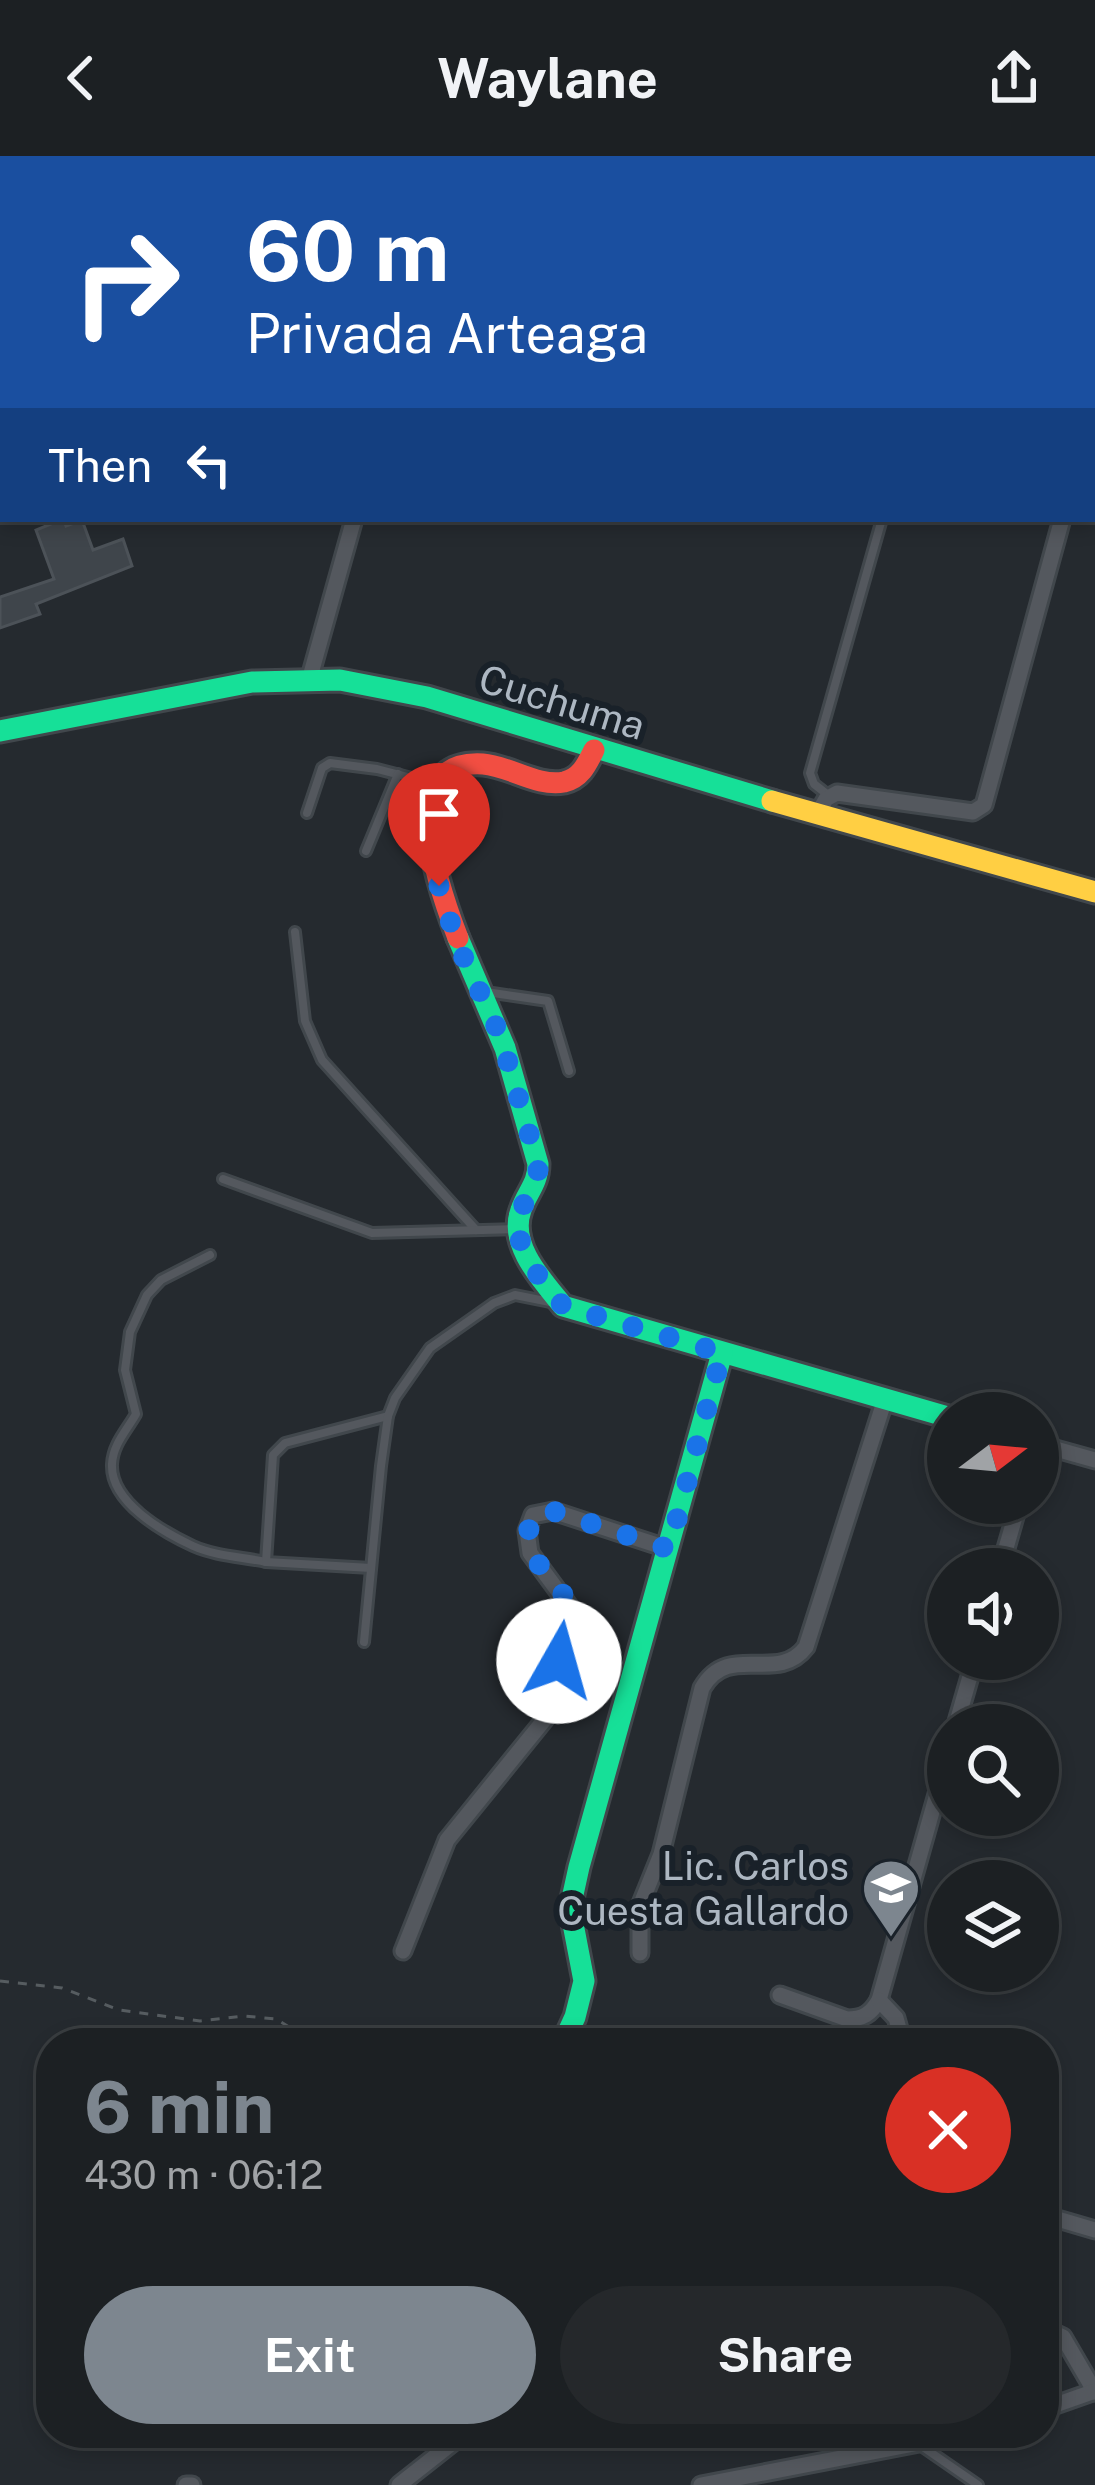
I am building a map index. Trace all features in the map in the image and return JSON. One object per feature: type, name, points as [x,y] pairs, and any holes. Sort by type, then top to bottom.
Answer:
[{"type":"street","points":[[310,676],[353,522]]},
{"type":"street","points":[[824,805],[837,793],[973,812],[984,805],[1061,522]]},
{"type":"street","name":"Cuchuma","points":[[0,731],[252,682],[310,676],[411,693],[594,750],[824,805],[1095,892]]},
{"type":"street","points":[[594,750],[584,776],[568,783],[479,762],[454,768],[436,784],[430,808],[439,886],[457,943],[500,1035],[538,1164],[538,1180],[520,1211],[522,1248],[563,1306],[927,1411]]},
{"type":"street","points":[[568,2028],[584,1981],[570,1908],[722,1353]]},
{"type":"street","points":[[640,1953],[640,1906],[661,1854],[702,1688],[720,1666],[782,1664],[795,1660],[806,1647],[885,1399]]},
{"type":"street","points":[[1059,1450],[1095,1460]]},
{"type":"street","points":[[403,1951],[447,1840],[544,1719],[569,1623],[568,1606],[530,1552],[526,1532],[533,1515],[553,1511],[669,1549]]},
{"type":"street","points":[[780,1995],[847,2019],[866,2016],[879,2000],[927,1830]]},
{"type":"street","points":[[879,2000],[899,2028]]},
{"type":"street","points":[[1059,2219],[1095,2230]]},
{"type":"street","points":[[1059,2336],[1095,2392],[1059,2403]]},
{"type":"street","points":[[398,2485],[446,2448]]},
{"type":"street","points":[[701,2485],[897,2448]]},
{"type":"lane","points":[[824,805],[810,773],[881,522]]},
{"type":"lane","points":[[307,813],[322,768],[330,763],[436,784]]},
{"type":"lane","points":[[365,851],[398,774]]},
{"type":"lane","points":[[295,932],[305,1021],[322,1060],[476,1230]]},
{"type":"lane","points":[[479,989],[548,1001],[569,1071]]},
{"type":"lane","points":[[223,1179],[372,1233],[518,1229]]},
{"type":"lane","points":[[210,1255],[161,1280],[147,1295],[130,1332],[125,1370],[136,1414],[118,1439],[112,1464],[118,1492],[155,1524],[196,1547],[266,1562],[371,1568]]},
{"type":"lane","points":[[364,1642],[388,1416],[395,1397],[430,1348],[475,1314],[515,1295],[563,1306]]},
{"type":"lane","points":[[266,1562],[277,1448],[388,1416]]},
{"type":"lane","points":[[924,2448],[978,2485]]},
{"type":"path","points":[[0,1981],[62,1988],[119,2010],[200,2021],[244,2016],[276,2020],[290,2028]]},
{"type":"building","points":[[56,522],[66,526],[83,522],[93,550],[123,539],[132,566],[36,604],[40,614],[0,628],[0,597],[54,579],[36,530]]},
{"type":"traffic: fast","points":[[0,731],[252,682],[340,680],[427,697],[772,801]]},
{"type":"traffic: fast","points":[[458,938],[505,1048],[538,1164],[521,1210],[519,1236],[530,1262],[563,1306],[927,1411]]},
{"type":"traffic: fast","points":[[570,2028],[584,1981],[570,1908],[579,1867],[722,1353]]},
{"type":"traffic: slow","points":[[772,801],[1095,892]]},
{"type":"traffic: jam","points":[[458,938],[434,862],[430,832],[430,805],[438,782],[455,768],[483,764],[544,782],[564,782],[579,774],[594,750]]},
{"type":"place","name":"Lic. Carlos Cuesta Gallardo","points":[[891,1939]]},
{"type":"route","points":[[439,886],[457,943],[500,1035],[538,1164],[538,1180],[518,1221],[522,1248],[563,1306],[722,1353],[669,1549],[553,1511],[533,1515],[526,1532],[530,1552],[568,1606],[569,1623],[559,1661]]}]
